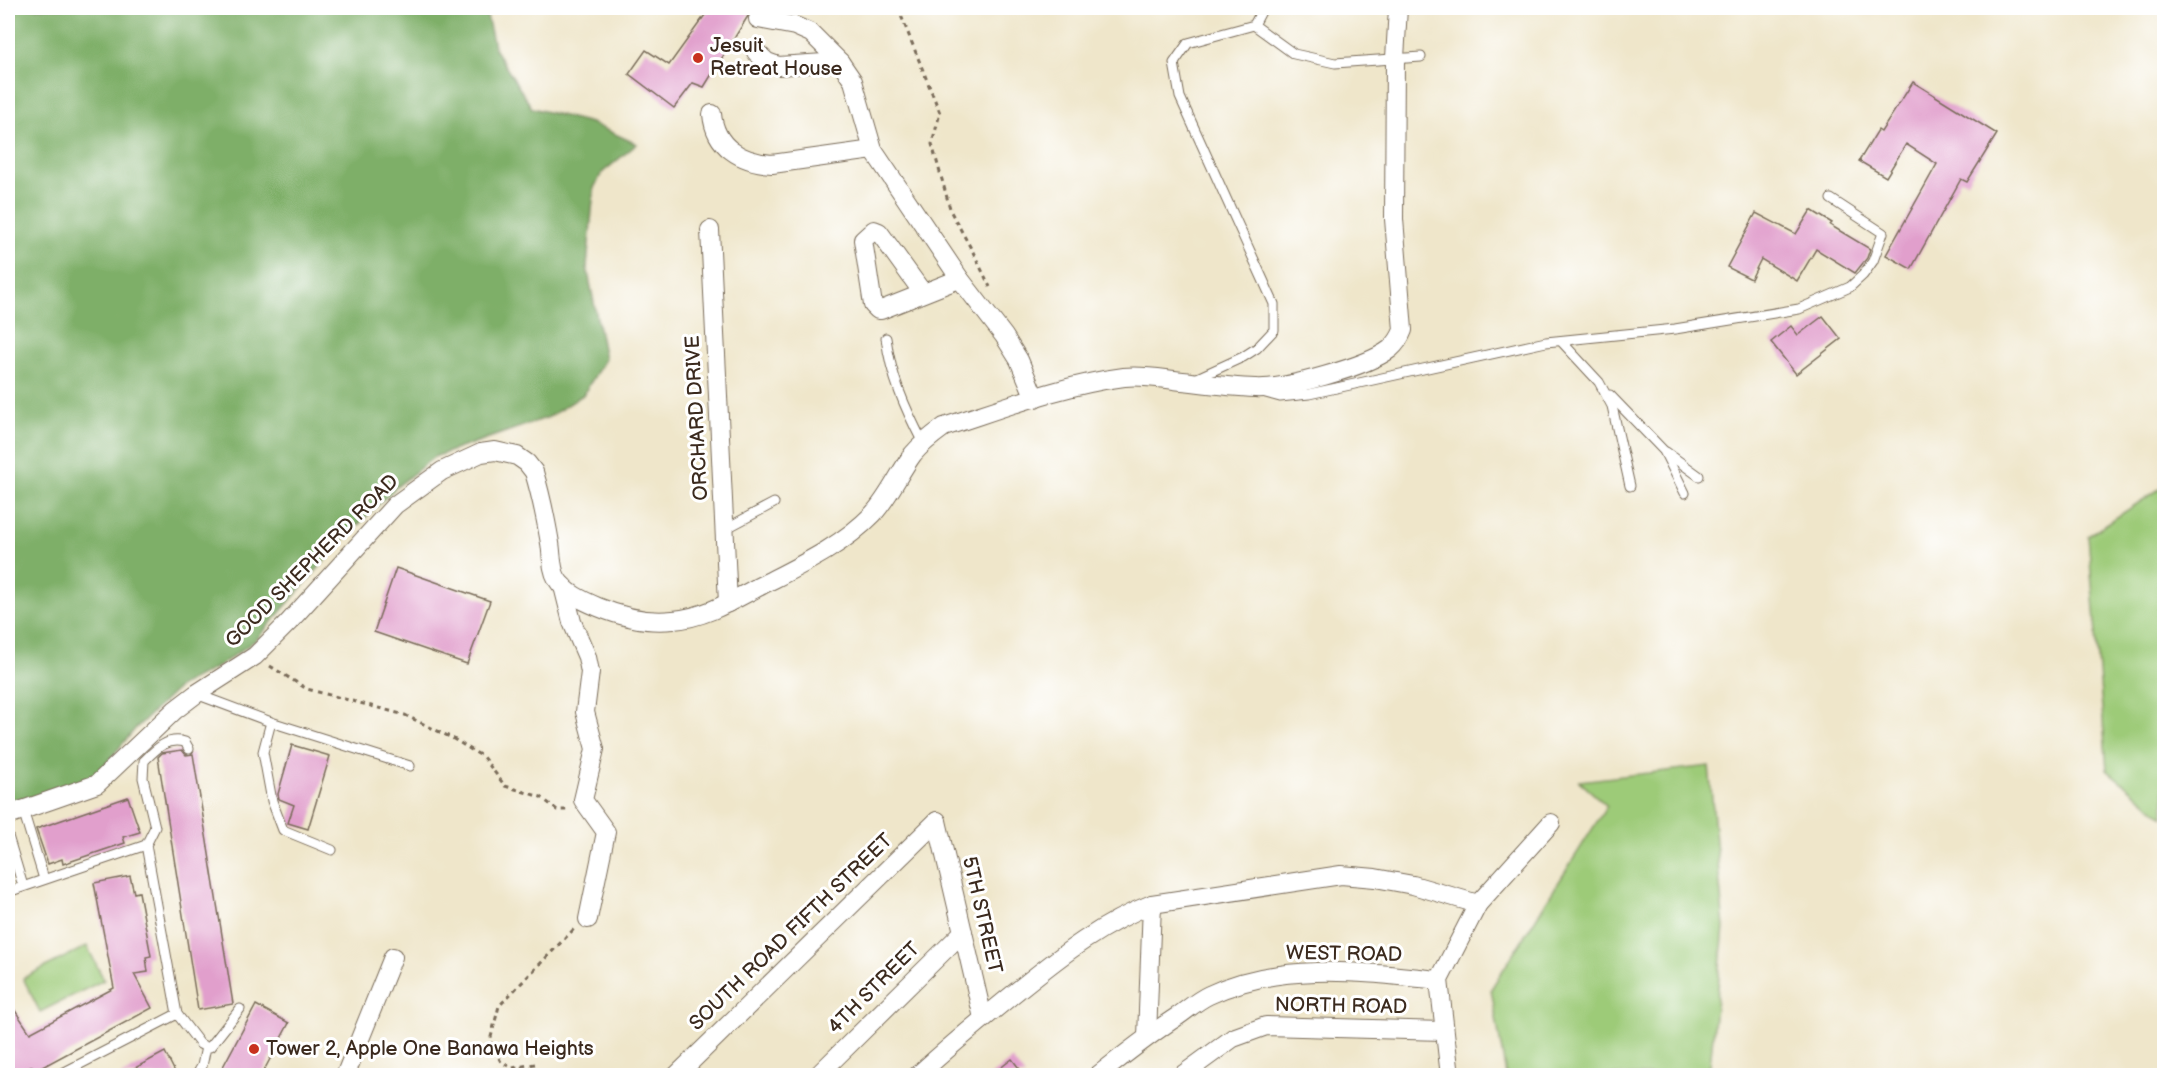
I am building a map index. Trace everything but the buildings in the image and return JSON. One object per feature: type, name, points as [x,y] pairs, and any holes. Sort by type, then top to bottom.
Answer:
[{"type":"street","points":[[563,586],[575,596],[618,615],[644,620],[675,620],[700,614],[728,603],[818,556],[848,537],[874,513],[914,453],[944,427],[1079,385],[1127,376],[1258,388],[1309,380],[1363,363],[1389,349],[1400,338],[1402,330],[1394,219],[1395,58],[1398,8]]},
{"type":"street","points":[[758,19],[795,26],[811,33],[840,62],[853,81],[873,150],[960,279],[987,313],[1019,360],[1035,398]]},
{"type":"street","points":[[756,52],[767,62],[778,66],[840,62]]},
{"type":"street","points":[[712,114],[713,126],[724,144],[744,159],[756,163],[772,164],[873,150]]},
{"type":"street","name":"ORCHARD DRIVE","points":[[710,230],[728,603]]},
{"type":"street","points":[[923,293],[960,279]]},
{"type":"street","name":"GOOD SHEPHERD ROAD","points":[[15,812],[98,784],[157,726],[196,694],[255,656],[395,505],[442,471],[480,453],[495,451],[518,456],[527,462],[534,472],[554,569],[557,579],[563,586],[572,622],[587,657],[590,672],[585,712],[595,749],[584,800],[590,810]]},
{"type":"street","points":[[588,919],[606,832],[590,810]]},
{"type":"street","name":"5TH STREET","points":[[937,821],[983,1018]]},
{"type":"street","name":"SOUTH ROAD FIFTH STREET","points":[[676,1075],[937,821]]},
{"type":"street","points":[[1450,1076],[1443,1031],[1439,980],[1478,904],[1551,823]]},
{"type":"street","points":[[917,1076],[983,1018],[1064,953],[1098,930],[1152,904],[1341,875],[1413,885],[1478,904]]},
{"type":"street","points":[[1147,1037],[1152,904]]},
{"type":"street","name":"4TH STREET","points":[[818,1076],[963,932]]},
{"type":"street","points":[[345,1076],[393,957]]},
{"type":"street","name":"WEST ROAD","points":[[1097,1076],[1147,1037],[1206,996],[1242,982],[1303,972],[1364,972],[1439,980]]},
{"type":"street","name":"NORTH ROAD","points":[[1181,1076],[1233,1038],[1266,1026],[1443,1031]]},
{"type":"lane","points":[[1190,382],[1257,348],[1274,330],[1274,304],[1180,97],[1174,63],[1188,43],[1254,24],[1263,8]]},
{"type":"lane","points":[[1254,24],[1294,54],[1335,63],[1421,57]]},
{"type":"lane","points":[[1258,388],[1266,394],[1280,398],[1309,394],[1561,341],[1676,329],[1798,309],[1850,287],[1873,261],[1883,232],[1831,200]]},
{"type":"lane","points":[[886,338],[889,365],[907,413],[923,443]]},
{"type":"lane","points":[[1561,341],[1630,418],[1664,451],[1699,476]]},
{"type":"lane","points":[[1599,382],[1612,406],[1630,486]]},
{"type":"lane","points":[[1664,451],[1685,493]]},
{"type":"lane","points":[[725,529],[774,503]]},
{"type":"lane","points":[[196,694],[271,722],[410,766]]},
{"type":"lane","points":[[271,722],[263,752],[272,801],[283,830],[332,850]]},
{"type":"lane","points":[[189,749],[184,742],[175,739],[159,747],[144,761],[143,778],[154,827],[146,845],[177,1014],[200,1044],[210,1047],[240,1009]]},
{"type":"lane","points":[[15,812],[44,879]]},
{"type":"lane","points":[[8,836],[23,886]]},
{"type":"lane","points":[[8,892],[146,845]]},
{"type":"lane","points":[[57,1076],[177,1014]]},
{"type":"lane","points":[[196,1076],[202,1065],[206,1047]]},
{"type":"path","points":[[898,8],[940,113],[932,144],[951,212],[993,293]]},
{"type":"path","points":[[255,656],[307,689],[405,715],[452,738],[483,758],[505,786],[541,797],[557,810],[590,810]]},
{"type":"path","points":[[535,1064],[512,1068],[501,1062],[490,1041],[499,1006],[573,930],[588,919]]},
{"type":"green space","points":[[8,8],[485,8],[495,50],[532,108],[591,123],[637,144],[602,173],[594,188],[587,267],[605,359],[583,395],[549,417],[434,457],[394,489],[342,541],[257,639],[219,666],[180,686],[135,729],[99,772],[83,785],[8,808]]},
{"type":"green space","points":[[2164,486],[2164,817],[2107,770],[2088,536]]},
{"type":"green space","points":[[1709,766],[1724,928],[1709,1075],[1506,1075],[1491,989],[1607,806],[1579,781]]},
{"type":"green space","points":[[87,946],[104,980],[40,1012],[23,978]]},
{"type":"place","name":"Jesuit Retreat House","points":[[698,58]]},
{"type":"place","name":"Tower 2, Apple One Banawa Heights","points":[[254,1049]]}]
